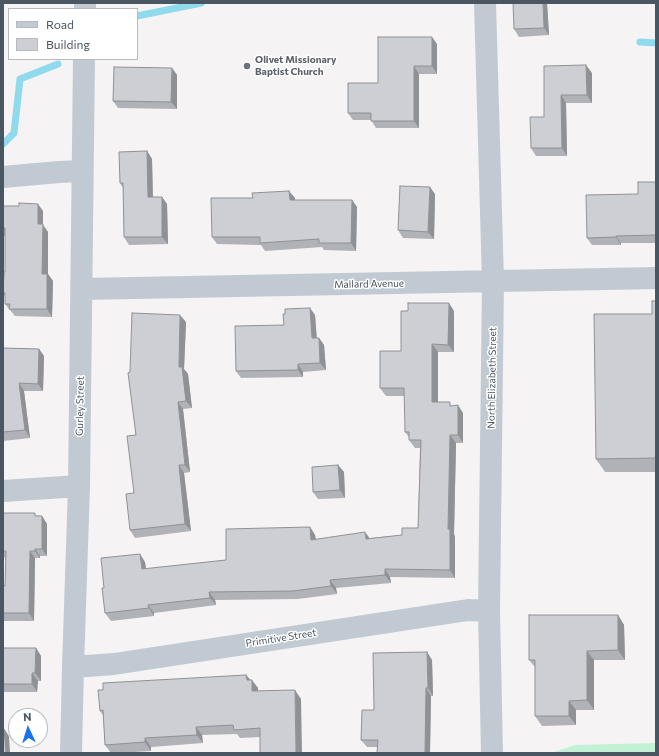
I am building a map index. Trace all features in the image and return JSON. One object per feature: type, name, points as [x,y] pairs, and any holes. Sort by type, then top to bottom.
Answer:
[{"type":"street","name":"North Elizabeth Street","points":[[485,3],[493,282],[489,611],[492,753]]},
{"type":"street","name":"Gurley Street","points":[[72,753],[73,667],[79,486],[84,60]]},
{"type":"street","points":[[3,177],[82,171]]},
{"type":"street","name":"Mallard Avenue","points":[[82,289],[656,278]]},
{"type":"street","points":[[3,491],[79,486]]},
{"type":"street","name":"Primitive Street","points":[[73,667],[122,662],[468,610],[489,611]]},
{"type":"green space","points":[[656,743],[656,753],[537,753],[554,752],[575,745]]},
{"type":"building","points":[[513,3],[543,3],[544,28],[514,29]]},
{"type":"building","points":[[378,37],[432,37],[432,66],[414,66],[414,121],[371,121],[371,113],[348,113],[348,83],[378,83]]},
{"type":"building","points":[[586,65],[587,95],[561,95],[562,148],[531,148],[530,117],[544,117],[544,66]]},
{"type":"building","points":[[114,67],[172,68],[171,102],[113,101]]},
{"type":"building","points":[[147,151],[148,197],[162,197],[162,237],[124,237],[123,183],[120,183],[119,152]]},
{"type":"building","points":[[638,182],[656,182],[656,235],[587,238],[586,195],[638,194]]},
{"type":"building","points":[[400,186],[430,187],[428,232],[398,230]]},
{"type":"building","points":[[289,191],[290,200],[352,200],[351,243],[319,243],[319,239],[260,243],[260,237],[212,237],[211,198],[253,198],[252,193]]},
{"type":"building","points":[[19,203],[38,204],[38,224],[43,224],[42,274],[47,274],[47,309],[9,309],[10,304],[5,304],[5,293],[3,293],[5,272],[5,228],[3,228],[3,206],[19,206]]},
{"type":"building","points":[[652,301],[656,301],[656,458],[596,459],[594,314],[652,314]]},
{"type":"building","points":[[408,303],[449,303],[448,345],[432,344],[432,402],[450,402],[450,406],[458,405],[458,435],[450,435],[448,529],[450,529],[450,570],[385,569],[385,575],[330,580],[331,586],[293,591],[209,592],[210,598],[148,605],[149,608],[105,613],[101,558],[140,554],[142,569],[226,560],[226,529],[310,527],[311,540],[365,532],[366,539],[402,535],[402,528],[418,528],[421,440],[409,440],[409,432],[405,432],[404,388],[380,388],[380,351],[401,351],[401,311],[408,311]]},
{"type":"building","points":[[310,308],[312,338],[319,338],[320,363],[298,364],[298,370],[236,371],[235,326],[284,325],[283,314],[285,314],[285,309]]},
{"type":"building","points":[[132,313],[180,315],[179,367],[182,367],[186,401],[178,402],[185,465],[179,465],[185,524],[130,530],[126,494],[134,493],[127,436],[136,435],[128,373],[130,372]]},
{"type":"building","points":[[3,348],[39,349],[38,384],[19,383],[25,430],[3,432]]},
{"type":"building","points":[[338,465],[340,490],[313,492],[312,467]]},
{"type":"building","points":[[3,513],[35,513],[35,516],[42,516],[42,549],[30,551],[29,613],[3,613],[3,586],[5,586],[6,551],[3,551]]},
{"type":"building","points":[[529,615],[618,615],[618,650],[587,651],[587,700],[569,701],[569,716],[535,716],[535,660],[529,660]]},
{"type":"building","points":[[3,648],[36,648],[35,673],[32,673],[32,684],[3,684]]},
{"type":"building","points":[[427,652],[428,688],[426,688],[425,753],[377,753],[378,740],[361,740],[362,710],[374,710],[373,653]]},
{"type":"building","points":[[246,675],[247,680],[252,680],[252,691],[295,690],[296,753],[260,753],[260,728],[234,730],[233,725],[196,727],[197,735],[145,738],[145,742],[105,745],[103,710],[100,711],[98,690],[103,690],[103,683]]},
{"type":"building","points":[[4,729],[6,753],[3,753]]},
{"type":"waterway","points":[[138,16],[201,3]]},
{"type":"waterway","points":[[640,42],[656,43]]},
{"type":"waterway","points":[[3,144],[14,133],[20,79],[58,64]]},
{"type":"place","name":"Olivet Missionary Baptist Church","points":[[247,66]]}]
